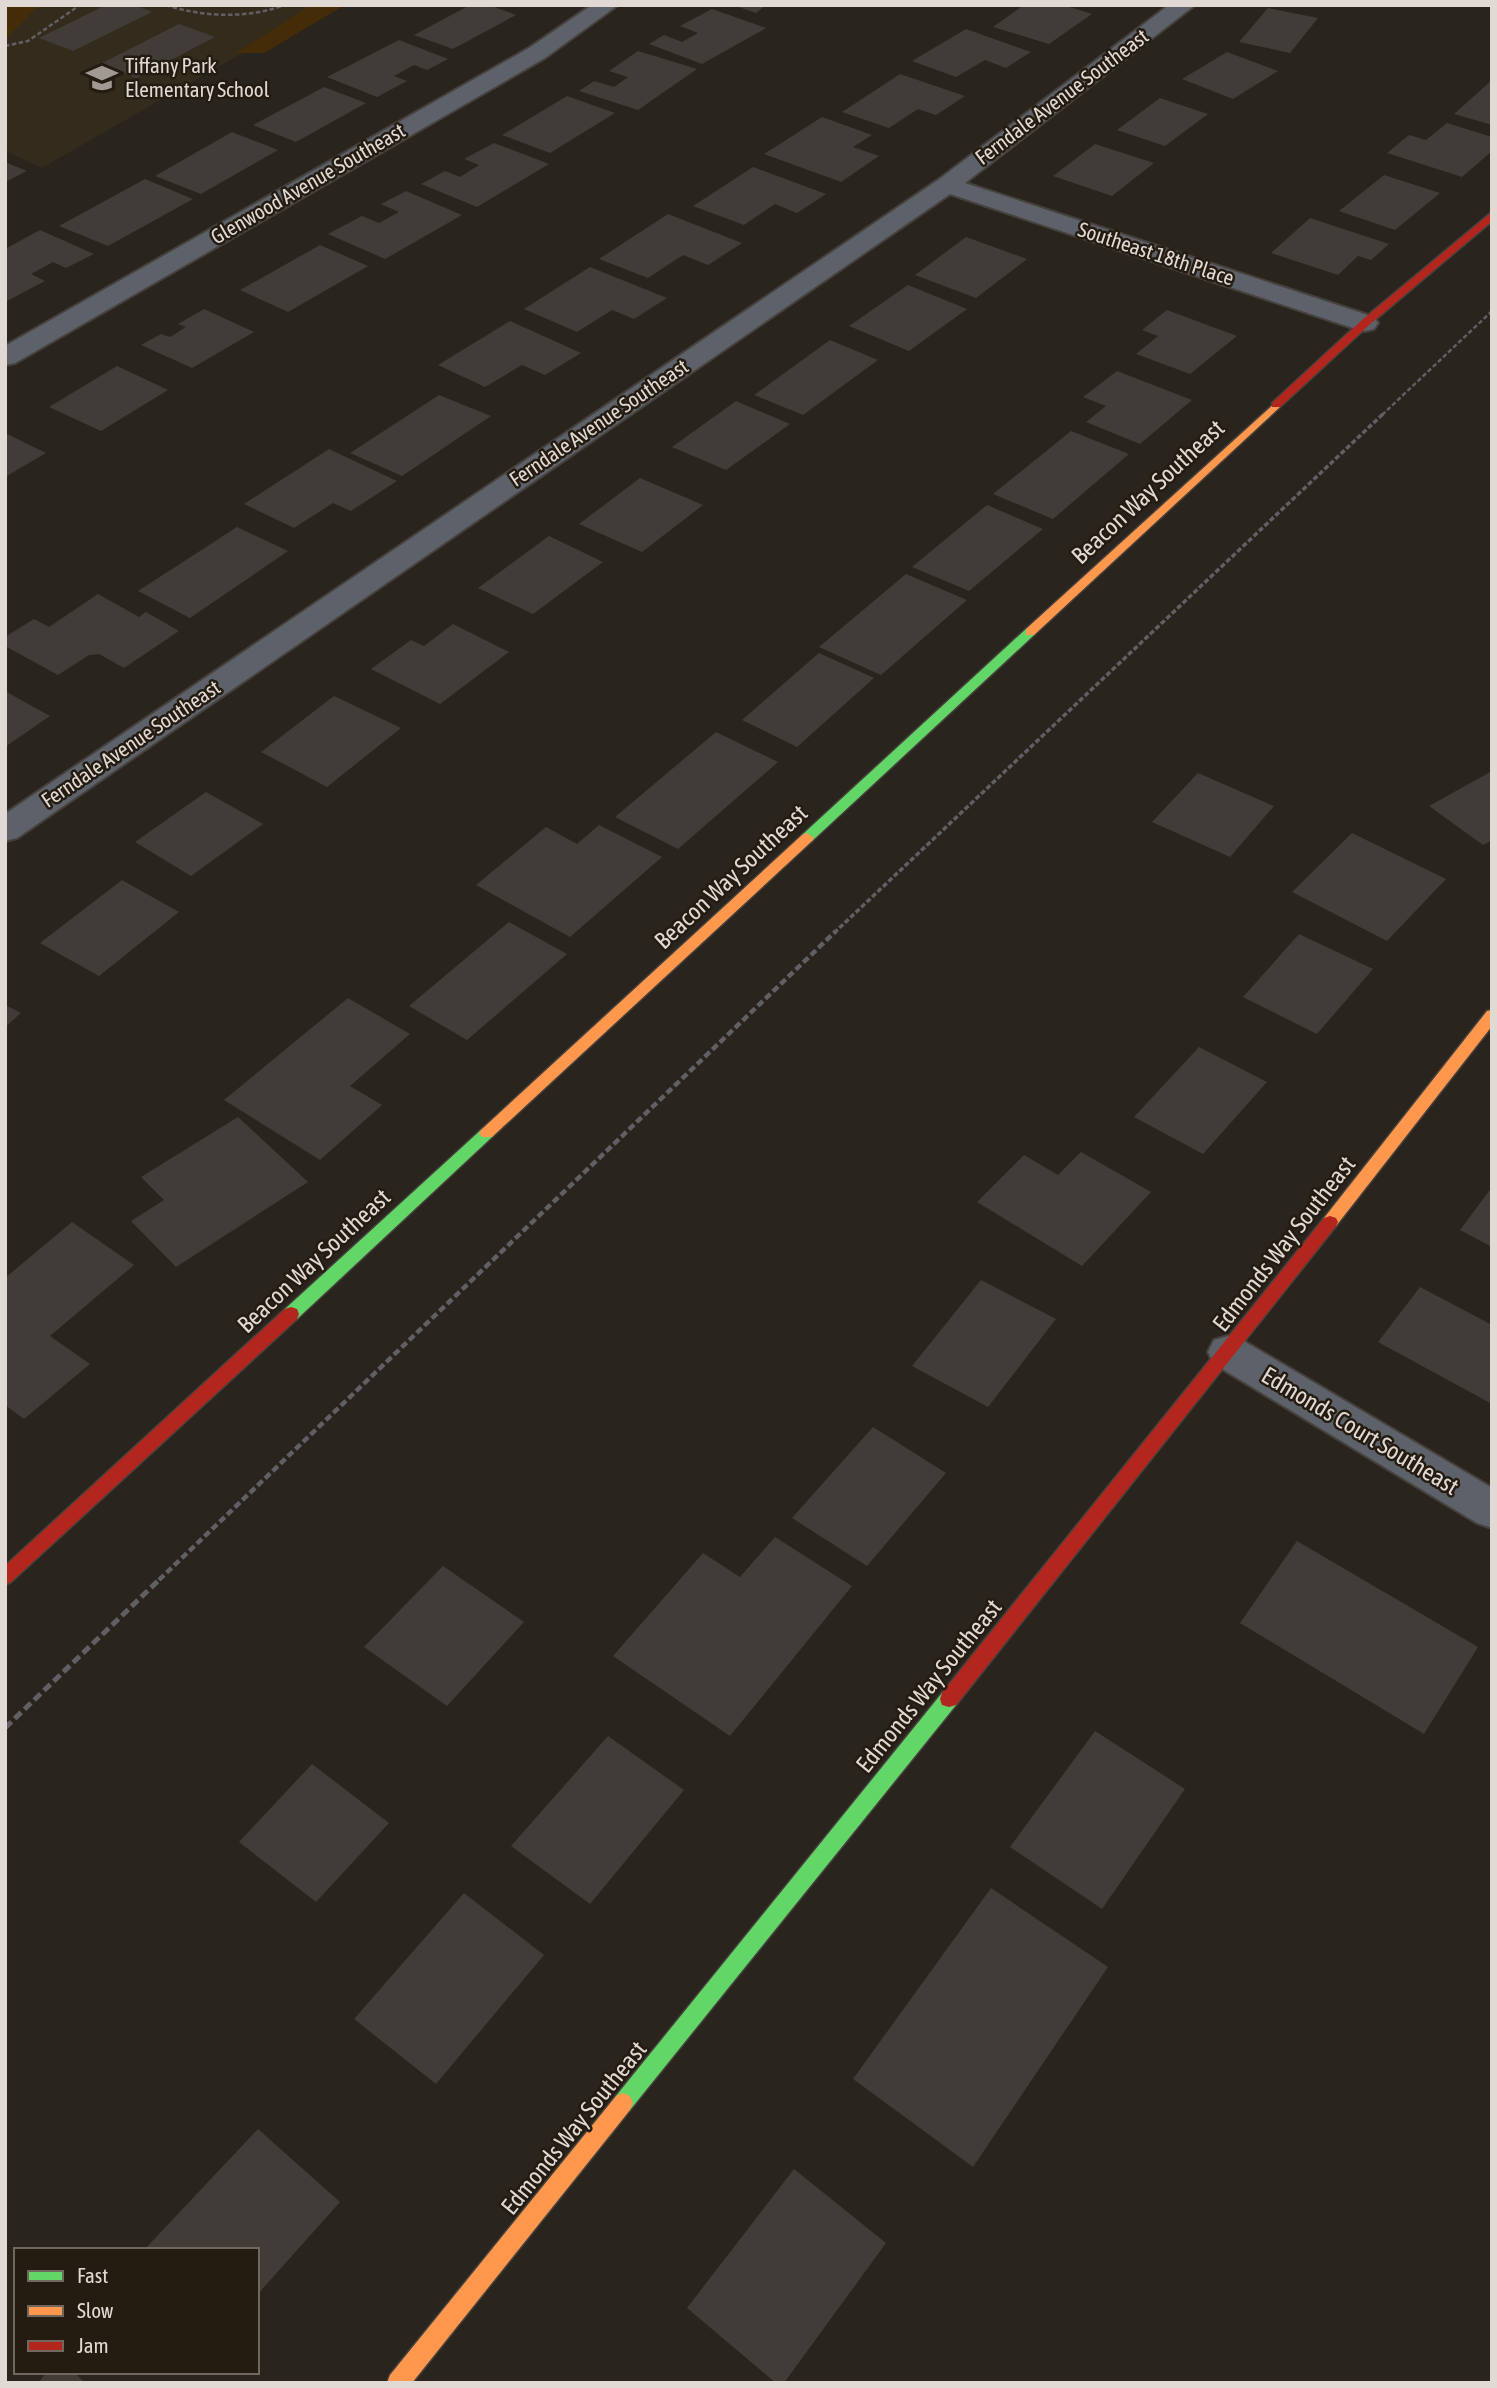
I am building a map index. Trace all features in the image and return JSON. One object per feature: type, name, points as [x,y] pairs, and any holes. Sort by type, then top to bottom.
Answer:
[{"type":"street","name":"Glenwood Avenue Southeast","points":[[5,358],[537,53],[607,5]]},
{"type":"street","name":"Ferndale Avenue Southeast","points":[[5,830],[947,185],[1184,5]]},
{"type":"street","name":"Southeast 18th Place","points":[[947,185],[1365,323]]},
{"type":"street","name":"Beacon Way Southeast","points":[[5,1577],[1365,323],[1492,215]]},
{"type":"street","name":"Edmonds Way Southeast","points":[[398,2383],[1228,1352],[1492,1014]]},
{"type":"street","name":"Edmonds Court Southeast","points":[[1228,1352],[1492,1510]]},
{"type":"path","points":[[5,46],[28,41],[80,5]]},
{"type":"path","points":[[166,5],[215,13],[250,14],[278,9],[284,5]]},
{"type":"path","points":[[5,1728],[666,1091],[1492,311]]},
{"type":"shaded area","name":"Tiffany Park Elementary School","points":[[5,5],[326,5],[42,168],[5,151]]},
{"type":"shaded area","points":[[5,5],[39,5],[5,40]]},
{"type":"shaded area","points":[[311,5],[345,5],[264,53],[236,53]]},
{"type":"building","points":[[106,5],[134,5],[152,12],[73,51],[39,38]]},
{"type":"building","points":[[470,5],[489,5],[516,15],[453,49],[414,35]]},
{"type":"building","points":[[733,5],[766,5],[756,13]]},
{"type":"building","points":[[1024,5],[1063,5],[1092,14],[1049,44],[993,27]]},
{"type":"building","points":[[1268,8],[1318,18],[1290,53],[1239,42]]},
{"type":"building","points":[[712,9],[766,28],[702,64],[649,44],[664,35],[682,42],[698,33],[680,26]]},
{"type":"building","points":[[179,24],[215,37],[136,78],[100,64]]},
{"type":"building","points":[[966,29],[1031,52],[1006,68],[985,60],[956,77],[912,61]]},
{"type":"building","points":[[399,40],[448,59],[427,70],[414,65],[394,76],[407,81],[377,97],[327,77]]},
{"type":"building","points":[[638,51],[697,69],[638,110],[579,91],[594,81],[614,87],[628,77],[609,71]]},
{"type":"building","points":[[1227,52],[1278,71],[1233,99],[1182,79]]},
{"type":"building","points":[[900,74],[965,96],[936,115],[918,109],[889,128],[842,112]]},
{"type":"building","points":[[1492,80],[1492,125],[1454,114]]},
{"type":"building","points":[[324,87],[366,103],[296,142],[253,125]]},
{"type":"building","points":[[567,96],[615,113],[550,153],[502,135]]},
{"type":"building","points":[[1160,98],[1208,114],[1165,146],[1117,130]]},
{"type":"building","points":[[822,117],[872,135],[853,147],[879,156],[841,182],[764,154]]},
{"type":"building","points":[[1447,123],[1492,137],[1492,151],[1462,177],[1387,153],[1409,135],[1426,140]]},
{"type":"building","points":[[232,132],[278,150],[201,194],[155,176]]},
{"type":"building","points":[[494,143],[549,164],[477,207],[421,184],[445,171],[460,177],[479,165],[464,159]]},
{"type":"building","points":[[1095,144],[1154,163],[1112,196],[1053,176]]},
{"type":"building","points":[[5,162],[27,171],[5,182]]},
{"type":"building","points":[[753,167],[826,194],[797,213],[775,204],[744,225],[693,206]]},
{"type":"building","points":[[1384,175],[1440,193],[1395,230],[1339,211]]},
{"type":"building","points":[[145,179],[193,199],[108,246],[59,226]]},
{"type":"building","points":[[406,191],[462,215],[385,259],[328,234],[362,216],[379,223],[399,212],[381,204]]},
{"type":"building","points":[[668,214],[742,243],[708,265],[683,255],[648,278],[599,259]]},
{"type":"building","points":[[1310,218],[1389,244],[1371,260],[1358,256],[1338,275],[1271,253]]},
{"type":"building","points":[[40,230],[94,254],[66,268],[53,262],[31,274],[45,281],[5,302],[5,249]]},
{"type":"building","points":[[966,237],[1027,259],[976,298],[915,275]]},
{"type":"building","points":[[320,245],[368,266],[288,312],[240,290]]},
{"type":"building","points":[[590,267],[667,298],[634,319],[612,310],[577,332],[524,309]]},
{"type":"building","points":[[908,285],[967,309],[909,351],[849,326]]},
{"type":"building","points":[[204,309],[254,332],[192,368],[141,345],[161,334],[170,337],[186,327],[178,324]]},
{"type":"building","points":[[1167,310],[1237,336],[1190,374],[1136,354],[1158,336],[1142,330]]},
{"type":"building","points":[[510,321],[581,353],[545,375],[522,365],[485,387],[438,365]]},
{"type":"building","points":[[830,340],[878,360],[803,415],[754,395]]},
{"type":"building","points":[[117,366],[168,390],[101,431],[49,407]]},
{"type":"building","points":[[1117,371],[1192,400],[1140,444],[1086,422],[1106,406],[1083,397]]},
{"type":"building","points":[[439,395],[491,416],[402,476],[350,453]]},
{"type":"building","points":[[736,401],[790,424],[726,470],[672,447]]},
{"type":"building","points":[[1071,431],[1129,454],[1053,519],[993,494]]},
{"type":"building","points":[[5,433],[46,453],[5,477]]},
{"type":"building","points":[[329,449],[397,481],[351,511],[333,503],[294,528],[244,504]]},
{"type":"building","points":[[640,478],[703,505],[642,552],[579,524]]},
{"type":"building","points":[[987,505],[1043,529],[969,591],[912,567]]},
{"type":"building","points":[[237,527],[288,551],[190,618],[138,591]]},
{"type":"building","points":[[549,536],[603,562],[533,614],[478,588]]},
{"type":"building","points":[[906,574],[967,600],[881,675],[819,647]]},
{"type":"building","points":[[98,594],[139,617],[146,612],[179,631],[124,668],[99,654],[89,655],[58,675],[5,646],[5,637],[34,619],[49,627]]},
{"type":"building","points":[[453,624],[509,652],[440,704],[371,669],[411,640],[424,646]]},
{"type":"building","points":[[819,653],[874,678],[797,747],[742,720]]},
{"type":"building","points":[[5,691],[50,716],[5,747]]},
{"type":"building","points":[[334,696],[401,728],[327,787],[261,752]]},
{"type":"building","points":[[716,732],[778,762],[678,849],[615,817]]},
{"type":"building","points":[[1492,771],[1492,840],[1483,845],[1429,806]]},
{"type":"building","points":[[1198,773],[1274,806],[1230,857],[1152,822]]},
{"type":"building","points":[[206,792],[263,824],[191,876],[135,842]]},
{"type":"building","points":[[599,825],[662,857],[570,937],[476,885],[546,827],[577,844]]},
{"type":"building","points":[[1352,833],[1446,879],[1387,941],[1292,892]]},
{"type":"building","points":[[122,880],[179,912],[99,976],[40,943]]},
{"type":"building","points":[[509,922],[567,954],[467,1040],[409,1006]]},
{"type":"building","points":[[1299,934],[1373,969],[1317,1034],[1243,997]]},
{"type":"building","points":[[348,998],[410,1034],[350,1086],[382,1105],[320,1160],[224,1100]]},
{"type":"building","points":[[5,1005],[21,1013],[5,1027]]},
{"type":"building","points":[[1199,1047],[1267,1082],[1203,1154],[1134,1117]]},
{"type":"building","points":[[238,1117],[308,1182],[176,1267],[131,1221],[164,1200],[141,1177]]},
{"type":"building","points":[[1081,1152],[1151,1192],[1082,1266],[977,1202],[1024,1155],[1058,1175]]},
{"type":"building","points":[[1492,1187],[1492,1247],[1460,1230]]},
{"type":"building","points":[[72,1222],[134,1265],[50,1336],[90,1364],[24,1419],[5,1405],[5,1278]]},
{"type":"building","points":[[981,1280],[1056,1319],[988,1407],[912,1366]]},
{"type":"building","points":[[1420,1287],[1492,1325],[1492,1404],[1378,1342]]},
{"type":"building","points":[[873,1427],[946,1473],[867,1566],[792,1518]]},
{"type":"building","points":[[775,1537],[852,1586],[730,1736],[613,1656],[703,1553],[740,1577]]},
{"type":"building","points":[[1297,1541],[1478,1647],[1424,1734],[1240,1623]]},
{"type":"building","points":[[443,1566],[524,1622],[447,1706],[364,1647]]},
{"type":"building","points":[[1095,1731],[1185,1789],[1102,1909],[1010,1847]]},
{"type":"building","points":[[608,1736],[684,1790],[590,1904],[511,1846]]},
{"type":"building","points":[[312,1764],[389,1823],[316,1902],[239,1842]]},
{"type":"building","points":[[991,1888],[1108,1967],[973,2167],[853,2079]]},
{"type":"building","points":[[464,1893],[544,1955],[436,2084],[354,2019]]},
{"type":"building","points":[[258,2129],[340,2202],[259,2293],[259,2248],[146,2248]]},
{"type":"building","points":[[794,2169],[886,2243],[784,2383],[776,2383],[687,2308]]},
{"type":"building","points":[[45,2374],[76,2374],[85,2383],[38,2383]]},
{"type":"traffic: fast","points":[[807,838],[1030,632]]},
{"type":"traffic: fast","points":[[291,1314],[487,1133]]},
{"type":"traffic: fast","points":[[623,2103],[949,1699]]},
{"type":"traffic: slow","points":[[1030,632],[1276,405]]},
{"type":"traffic: slow","points":[[487,1133],[807,838]]},
{"type":"traffic: slow","points":[[1330,1222],[1492,1015]]},
{"type":"traffic: slow","points":[[398,2383],[623,2103]]},
{"type":"traffic: jam","points":[[1276,405],[1365,323],[1492,215]]},
{"type":"traffic: jam","points":[[949,1699],[1330,1222]]},
{"type":"traffic: jam","points":[[5,1577],[291,1314]]},
{"type":"place","name":"Tiffany Park Elementary School","points":[[102,78]]}]
